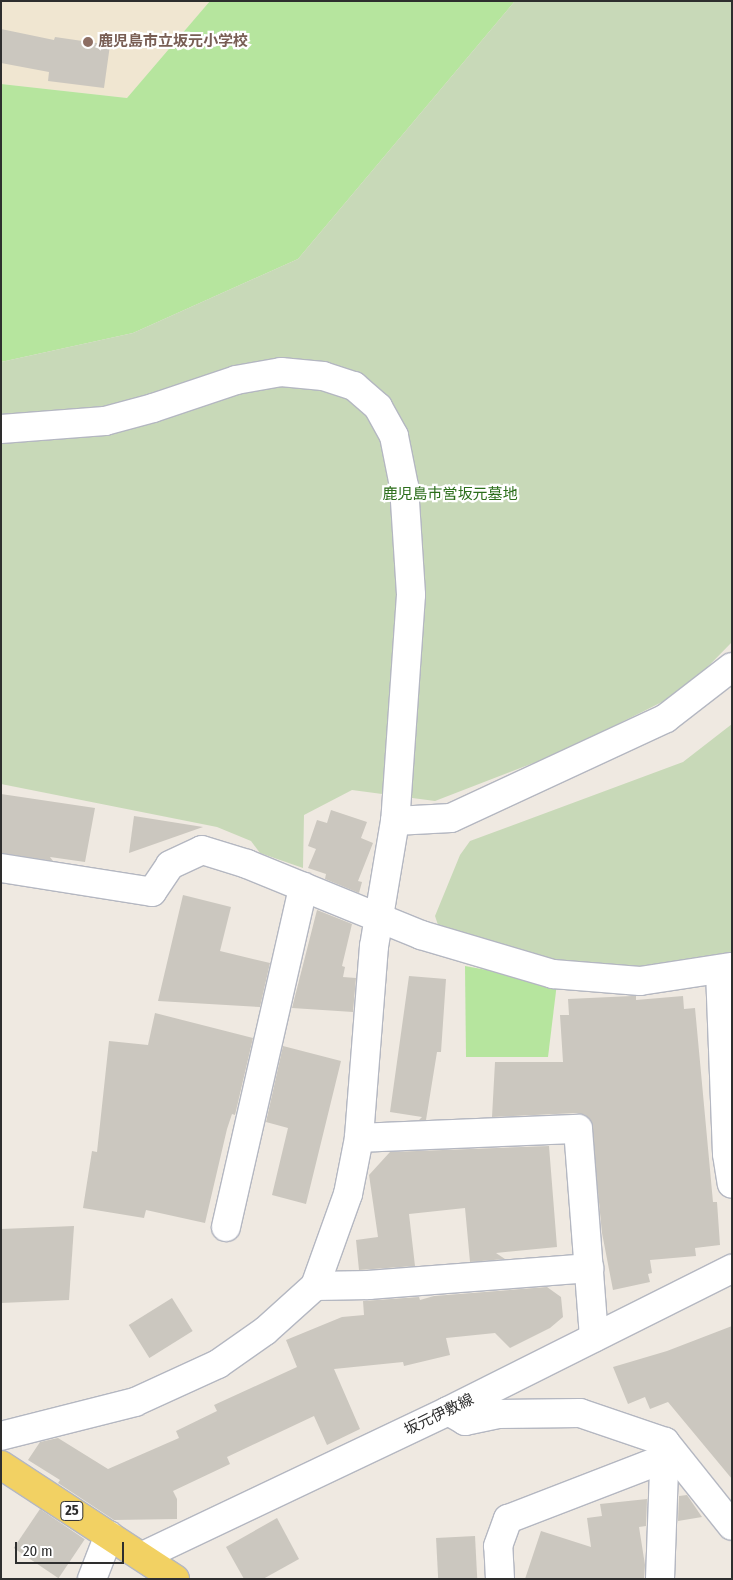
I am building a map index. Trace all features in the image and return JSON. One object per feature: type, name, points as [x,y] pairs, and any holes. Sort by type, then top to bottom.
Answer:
[{"type":"main road","name":"25","points":[[1,1465],[143,1556],[175,1579]]},
{"type":"street","points":[[1,428],[105,421],[153,408],[236,380],[281,372],[323,376],[354,386],[378,407],[394,436],[404,486],[411,595],[395,821],[374,946],[359,1138],[348,1194],[315,1286],[265,1331],[218,1364],[135,1402],[1,1436]]},
{"type":"street","points":[[395,821],[451,818],[666,718],[732,667]]},
{"type":"street","points":[[1,868],[152,892],[170,865],[202,850],[247,864],[421,935],[553,974],[640,982],[726,969],[729,1153],[732,1184]]},
{"type":"street","points":[[226,1227],[303,887]]},
{"type":"street","points":[[359,1138],[578,1129],[594,1337]]},
{"type":"street","points":[[315,1286],[369,1285],[589,1268]]},
{"type":"street","name":"坂元伊敷線","points":[[143,1556],[198,1532],[448,1411],[732,1269]]},
{"type":"street","points":[[448,1411],[465,1421],[498,1414],[580,1412],[665,1450],[732,1526]]},
{"type":"street","points":[[500,1579],[498,1546],[508,1519],[665,1450]]},
{"type":"street","points":[[660,1579],[665,1450]]},
{"type":"street","points":[[92,1579],[110,1535]]},
{"type":"shaded area","name":"鹿児島市立坂元小学校","points":[[1,1],[210,1],[127,98],[1,84]]},
{"type":"green space","points":[[210,1],[515,1],[298,259],[133,333],[1,362],[1,84],[127,98]]},
{"type":"green space","name":"鹿児島市営坂元墓地","points":[[515,1],[732,1],[732,642],[684,691],[562,752],[435,801],[352,790],[304,815],[303,868],[260,853],[251,841],[217,827],[1,784],[1,362],[133,333],[298,259]]},
{"type":"green space","points":[[732,724],[732,958],[656,969],[564,966],[441,934],[435,916],[460,855],[470,841],[683,762]]},
{"type":"green space","points":[[465,966],[557,983],[548,1057],[466,1057]]},
{"type":"building","points":[[1,29],[54,40],[55,37],[110,45],[104,88],[48,81],[49,72],[1,63]]},
{"type":"building","points":[[1,794],[95,808],[85,862],[50,857],[53,861],[1,853]]},
{"type":"building","points":[[331,810],[367,822],[361,838],[373,843],[358,881],[362,882],[359,893],[325,879],[326,874],[308,868],[316,849],[308,846],[317,820],[327,823]]},
{"type":"building","points":[[134,816],[203,827],[129,853]]},
{"type":"building","points":[[183,895],[231,907],[220,951],[270,963],[260,1007],[158,1001]]},
{"type":"building","points":[[317,910],[352,924],[342,966],[345,967],[343,977],[356,978],[353,1012],[292,1008]]},
{"type":"building","points":[[409,976],[446,979],[441,1052],[437,1052],[426,1120],[419,1120],[422,1117],[390,1112]]},
{"type":"building","points":[[636,996],[636,1000],[683,996],[684,1009],[695,1008],[713,1202],[717,1202],[720,1245],[695,1248],[696,1256],[650,1260],[652,1273],[648,1274],[650,1282],[613,1290],[602,1233],[591,1121],[585,1115],[577,1113],[492,1117],[495,1062],[563,1062],[560,1015],[569,1015],[568,999]]},
{"type":"building","points":[[155,1013],[253,1038],[235,1115],[232,1114],[227,1129],[205,1223],[146,1210],[144,1218],[83,1208],[92,1151],[97,1152],[109,1041],[148,1045]]},
{"type":"building","points":[[283,1046],[341,1061],[306,1204],[272,1195],[288,1128],[266,1122]]},
{"type":"building","points":[[549,1146],[557,1247],[496,1253],[505,1259],[470,1262],[465,1208],[409,1214],[415,1266],[359,1270],[356,1240],[378,1237],[369,1175],[390,1152]]},
{"type":"building","points":[[74,1226],[69,1300],[1,1303],[1,1229]]},
{"type":"building","points":[[547,1287],[561,1297],[563,1317],[550,1328],[510,1348],[495,1333],[446,1338],[450,1355],[404,1366],[403,1362],[334,1369],[360,1429],[327,1445],[314,1416],[227,1457],[230,1464],[173,1491],[177,1499],[177,1519],[114,1520],[58,1483],[60,1480],[28,1460],[40,1442],[58,1438],[108,1469],[179,1438],[176,1431],[217,1411],[214,1405],[297,1367],[286,1340],[342,1317],[364,1315],[363,1301],[419,1297],[420,1300],[434,1296]]},
{"type":"building","points":[[172,1298],[193,1331],[149,1358],[129,1325]]},
{"type":"building","points":[[732,1326],[732,1479],[668,1402],[650,1409],[645,1397],[628,1404],[613,1367],[667,1351]]},
{"type":"building","points":[[687,1495],[702,1517],[678,1521],[679,1496]]},
{"type":"building","points":[[647,1499],[646,1526],[639,1527],[645,1565],[644,1579],[525,1579],[541,1531],[591,1547],[587,1518],[602,1516],[600,1504]]},
{"type":"building","points":[[40,1509],[85,1539],[58,1578],[14,1548]]},
{"type":"building","points":[[277,1518],[299,1559],[263,1579],[244,1579],[226,1547]]},
{"type":"building","points":[[475,1536],[477,1579],[438,1579],[436,1538]]},
{"type":"place","name":"鹿児島市立坂元小学校","points":[[88,42]]}]
